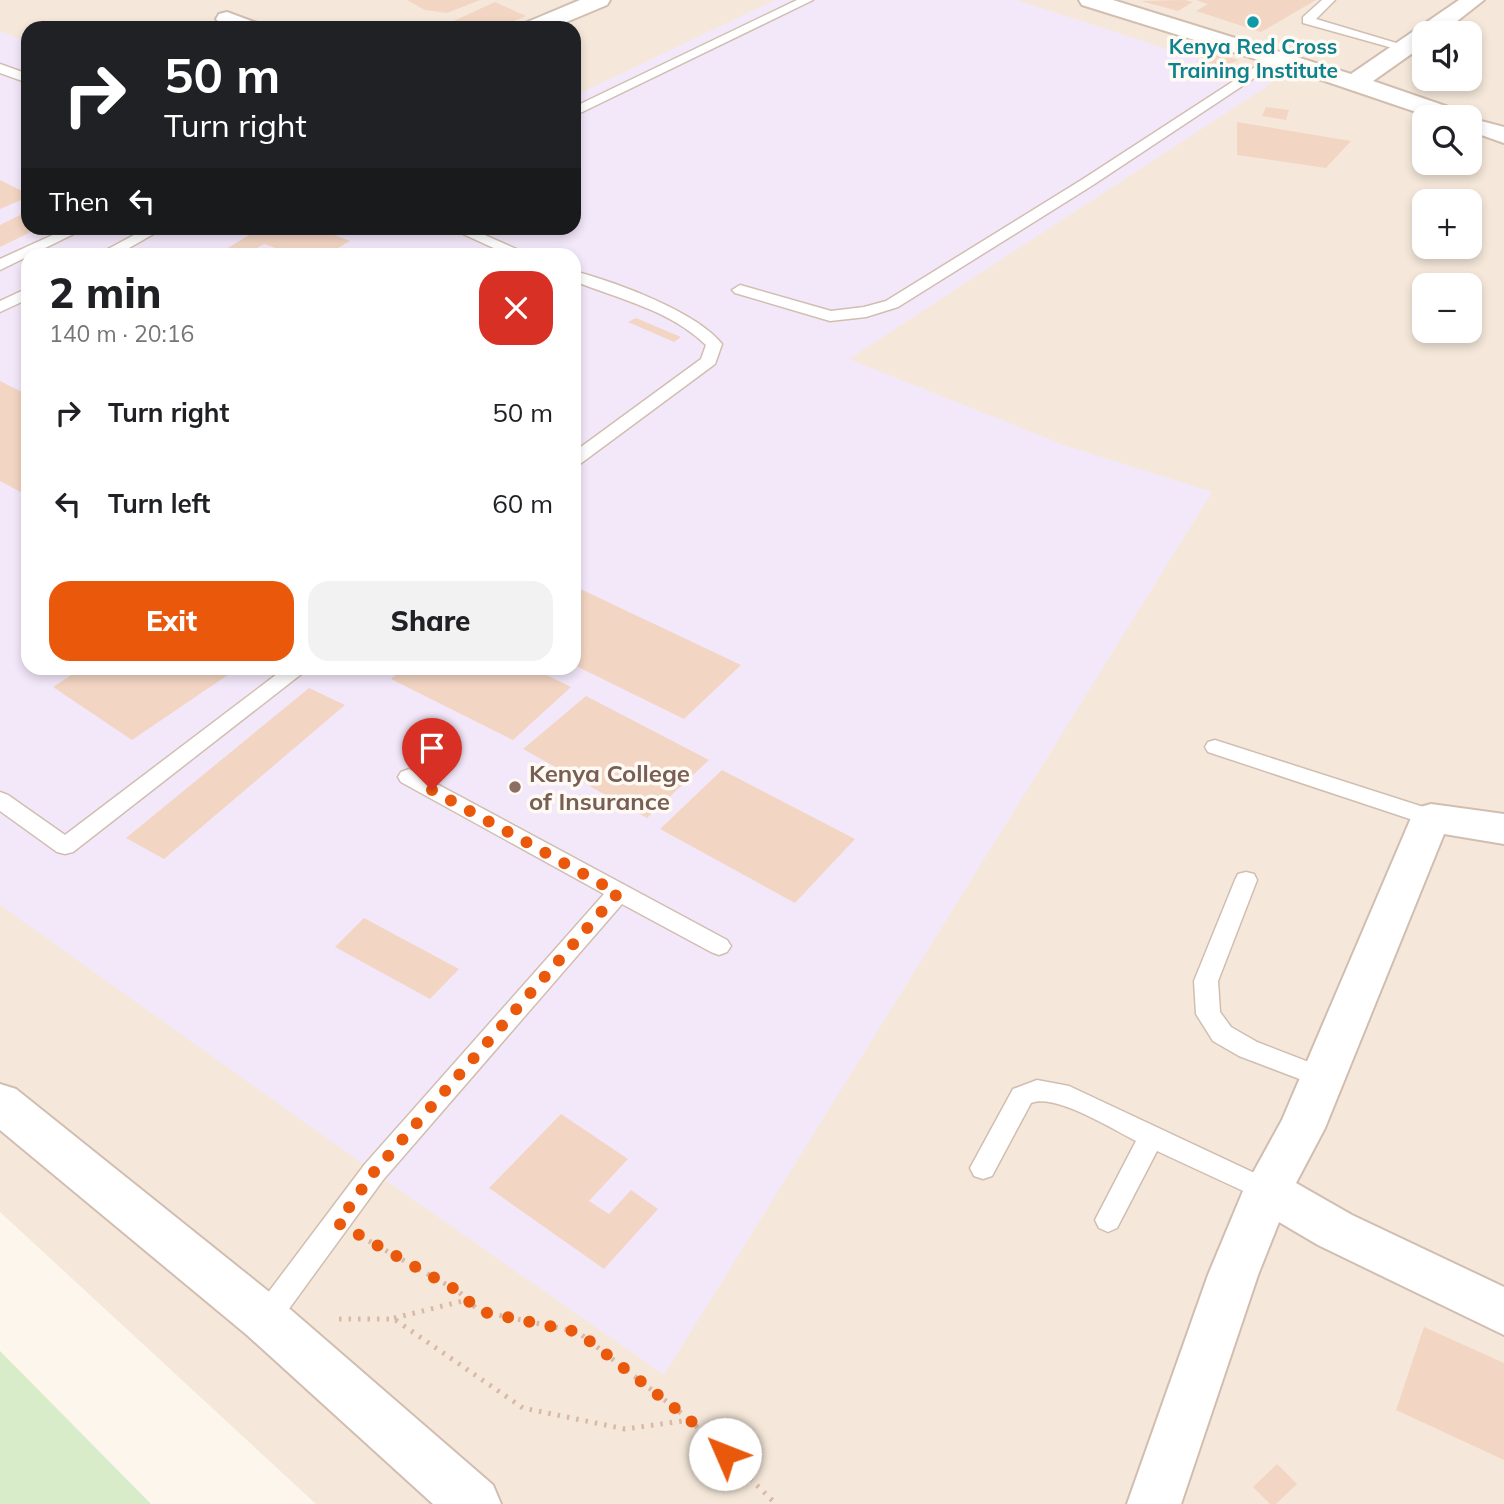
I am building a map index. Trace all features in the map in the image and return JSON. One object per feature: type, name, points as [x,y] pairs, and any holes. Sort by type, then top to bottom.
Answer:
[{"type":"street","points":[[550,21],[599,0]]},
{"type":"street","points":[[1090,0],[1356,80],[1422,105]]},
{"type":"street","points":[[1444,21],[1473,0]]},
{"type":"street","points":[[528,4],[560,17]]},
{"type":"street","points":[[227,19],[232,21]]},
{"type":"street","points":[[1356,80],[1412,44]]},
{"type":"street","points":[[1482,127],[1504,135]]},
{"type":"street","points":[[1154,1504],[1233,1275],[1267,1191],[1302,1128],[1431,818],[1504,829]]},
{"type":"street","points":[[0,1103],[265,1319],[474,1504]]},
{"type":"street","points":[[1267,1191],[1335,1230],[1504,1312]]},
{"type":"lane","points":[[581,109],[807,0]]},
{"type":"lane","points":[[1329,0],[1307,20],[1412,38]]},
{"type":"lane","points":[[740,290],[830,316],[866,312],[892,304],[1088,182],[1276,58]]},
{"type":"lane","points":[[0,68],[21,76]]},
{"type":"lane","points":[[36,248],[64,235]]},
{"type":"lane","points":[[118,248],[143,235]]},
{"type":"lane","points":[[474,235],[506,248]]},
{"type":"lane","points":[[0,265],[21,255]]},
{"type":"lane","points":[[581,279],[676,316],[703,331],[715,344],[709,361],[581,455]]},
{"type":"lane","points":[[0,307],[21,296]]},
{"type":"lane","points":[[0,800],[65,846],[290,675]]},
{"type":"lane","points":[[1215,747],[1431,818]]},
{"type":"lane","points":[[409,777],[719,946]]},
{"type":"lane","points":[[1246,880],[1206,981],[1208,1014],[1222,1034],[1248,1049],[1323,1078]]},
{"type":"lane","points":[[265,1319],[374,1172],[618,893]]},
{"type":"lane","points":[[982,1168],[1022,1096],[1037,1090],[1060,1093],[1267,1191]]},
{"type":"lane","points":[[1108,1220],[1151,1137]]},
{"type":"path","points":[[338,1223],[458,1291],[479,1311]]},
{"type":"path","points":[[265,1319],[394,1319],[466,1299],[479,1311],[578,1332],[690,1420],[776,1504]]},
{"type":"path","points":[[394,1319],[523,1408],[625,1429],[690,1420]]},
{"type":"shaded area","points":[[0,0],[1504,0],[1504,1504],[316,1504],[0,1212]]},
{"type":"shaded area","name":"Kenya College of Insurance","points":[[775,0],[1017,0],[1272,83],[849,359],[1064,445],[1212,492],[664,1375],[0,905],[0,31],[21,39],[21,235],[581,235],[581,93]]},
{"type":"green space","points":[[0,1351],[151,1504],[0,1504]]},
{"type":"building","points":[[407,0],[480,0],[447,13],[425,10]]},
{"type":"building","name":"Kenya Red Cross Training Institute","points":[[1196,0],[1316,0],[1261,32],[1196,11],[1208,4]]},
{"type":"building","points":[[1141,1],[1193,2],[1178,11]]},
{"type":"building","points":[[495,2],[526,16],[514,21],[454,21]]},
{"type":"building","points":[[1215,52],[1238,60],[1226,66],[1196,62]]},
{"type":"building","points":[[1266,107],[1289,110],[1286,120],[1262,116]]},
{"type":"building","points":[[1237,122],[1351,141],[1326,168],[1237,155]]},
{"type":"building","points":[[0,180],[21,190],[21,200],[0,209]]},
{"type":"building","points":[[21,214],[21,235],[25,235],[0,247],[0,225]]},
{"type":"building","points":[[249,235],[334,235],[350,241],[338,248],[276,248],[264,244],[257,248],[228,248]]},
{"type":"building","points":[[636,318],[681,337],[674,342],[628,322]]},
{"type":"building","points":[[0,381],[21,392],[21,492],[0,481]]},
{"type":"building","points":[[581,589],[741,665],[684,719],[581,668]]},
{"type":"building","points":[[71,675],[228,675],[132,740],[53,687]]},
{"type":"building","points":[[396,675],[546,675],[571,687],[513,740],[391,679]]},
{"type":"building","points":[[309,688],[345,705],[164,859],[126,838]]},
{"type":"building","points":[[586,696],[709,760],[647,818],[523,749]]},
{"type":"building","points":[[722,770],[855,839],[795,903],[660,829]]},
{"type":"building","points":[[364,918],[459,969],[430,999],[335,947]]},
{"type":"building","points":[[561,1114],[628,1159],[589,1201],[609,1214],[631,1190],[658,1209],[604,1269],[489,1188]]},
{"type":"building","points":[[1424,1327],[1504,1363],[1504,1460],[1396,1410]]},
{"type":"building","points":[[1277,1464],[1297,1484],[1276,1504],[1270,1504],[1253,1487]]},
{"type":"place","name":"Kenya Red Cross Training Institute","points":[[1253,22]]},
{"type":"place","name":"Kenya College of Insurance","points":[[515,787]]},
{"type":"route","points":[[432,790],[618,893],[374,1172],[338,1223],[458,1291],[479,1311],[578,1332],[690,1420],[725,1454]]}]
